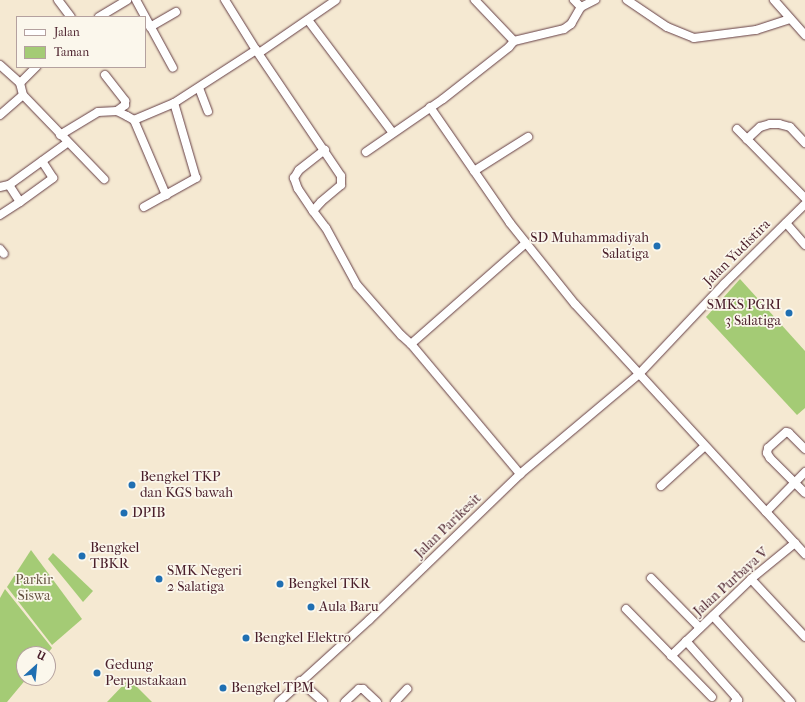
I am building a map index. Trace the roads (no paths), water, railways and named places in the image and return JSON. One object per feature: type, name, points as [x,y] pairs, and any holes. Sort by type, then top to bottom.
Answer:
[{"type":"street","points":[[58,0],[70,16]]},
{"type":"street","points":[[102,16],[127,0]]},
{"type":"street","points":[[136,0],[144,16]]},
{"type":"street","points":[[225,0],[257,51],[339,172],[342,180],[338,188],[321,202],[313,211]]},
{"type":"street","points":[[134,120],[174,103],[308,20],[336,0]]},
{"type":"street","points":[[475,0],[514,41]]},
{"type":"street","points":[[574,0],[581,7]]},
{"type":"street","points":[[366,152],[502,54],[514,41],[564,29],[571,24],[581,7],[595,0]]},
{"type":"street","points":[[627,0],[667,27],[694,38],[756,30],[790,19]]},
{"type":"street","points":[[775,0],[805,35]]},
{"type":"street","points":[[150,27],[176,12]]},
{"type":"street","points":[[146,19],[173,68]]},
{"type":"street","points":[[308,20],[392,132]]},
{"type":"street","points":[[0,65],[20,83],[23,95],[104,179]]},
{"type":"street","points":[[20,83],[35,68]]},
{"type":"street","points":[[105,75],[125,101],[125,105],[117,111]]},
{"type":"street","points":[[199,88],[208,111]]},
{"type":"street","points":[[0,115],[23,95]]},
{"type":"street","points":[[144,207],[196,178],[174,103]]},
{"type":"street","points":[[430,107],[526,243],[575,304],[805,554]]},
{"type":"street","points":[[60,135],[91,115],[107,110],[117,111],[134,120],[166,195]]},
{"type":"street","points":[[747,139],[760,127],[770,124],[779,124],[790,127],[805,143]]},
{"type":"street","points":[[737,129],[805,198]]},
{"type":"street","points":[[474,171],[528,137]]},
{"type":"street","points":[[0,187],[9,185],[68,143]]},
{"type":"street","points":[[325,150],[299,170],[294,178],[298,189],[326,228],[357,285],[404,339],[411,344],[520,474]]},
{"type":"street","points":[[0,215],[53,178],[42,161]]},
{"type":"street","points":[[9,185],[20,202]]},
{"type":"street","name":"Jalan Yudistira","points":[[639,374],[724,284],[805,204]]},
{"type":"street","points":[[786,223],[805,245]]},
{"type":"street","points":[[411,344],[526,243]]},
{"type":"street","name":"Jalan Parikesit","points":[[279,702],[300,681],[369,620],[520,474],[639,374]]},
{"type":"street","points":[[805,449],[789,433],[786,432],[768,448],[767,453],[770,458],[805,493]]},
{"type":"street","points":[[661,486],[705,446]]},
{"type":"street","points":[[766,512],[805,472]]},
{"type":"street","name":"Jalan Purbaya V","points":[[671,656],[751,579],[795,543]]},
{"type":"street","points":[[651,578],[700,628]]},
{"type":"street","points":[[751,579],[805,637]]},
{"type":"street","points":[[626,609],[712,697]]},
{"type":"street","points":[[713,616],[791,702]]},
{"type":"street","points":[[686,641],[736,696],[738,700],[735,702]]},
{"type":"street","points":[[300,681],[323,702]]},
{"type":"street","points":[[345,702],[360,689],[377,702]]},
{"type":"street","points":[[395,702],[407,689]]},
{"type":"place","name":"SD Muhammadiyah Salatiga","points":[[657,246]]},
{"type":"place","name":"SMKS PGRI 3 Salatiga","points":[[789,313]]},
{"type":"place","name":"Bengkel TKP dan KGS bawah","points":[[132,485]]},
{"type":"place","name":"DPIB","points":[[124,513]]},
{"type":"place","name":"Bengkel TBKR","points":[[82,556]]},
{"type":"place","name":"SMK Negeri 2 Salatiga","points":[[159,579]]},
{"type":"place","name":"Bengkel TKR","points":[[280,584]]},
{"type":"place","name":"Aula Baru","points":[[311,607]]},
{"type":"place","name":"Bengkel Elektro","points":[[246,638]]},
{"type":"place","name":"Gedung Perpustakaan","points":[[97,673]]},
{"type":"place","name":"Bengkel TPM","points":[[223,688]]},
{"type":"park label","name":"Parkir Siswa","points":[[34,588]]}]
